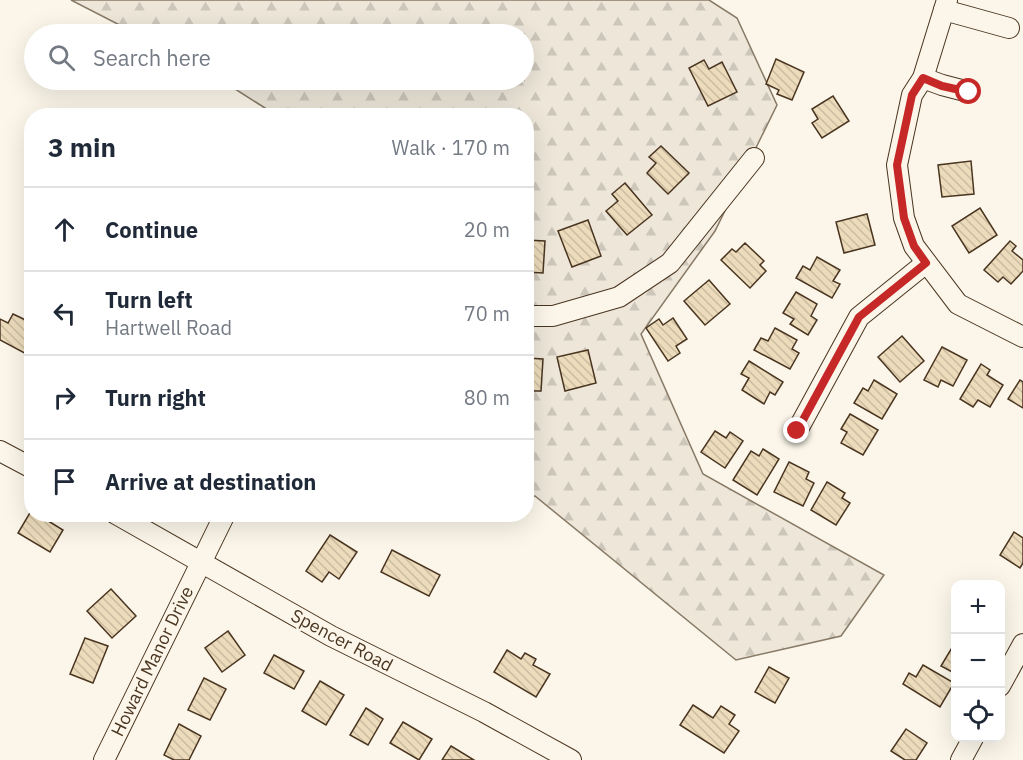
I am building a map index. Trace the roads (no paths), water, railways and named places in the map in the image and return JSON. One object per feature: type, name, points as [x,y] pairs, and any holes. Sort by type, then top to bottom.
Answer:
[{"type":"street","points":[[1009,28],[945,5],[923,78],[912,95],[897,165],[904,218],[914,246],[926,263],[958,304],[1023,337]]},
{"type":"street","points":[[923,78],[942,86],[969,92]]},
{"type":"street","points":[[534,316],[553,316],[618,297],[670,263],[754,159]]},
{"type":"street","points":[[797,431],[859,317],[926,263]]},
{"type":"street","points":[[0,451],[24,464]]},
{"type":"street","name":"Spencer Road","points":[[130,522],[331,636],[484,712],[572,760]]},
{"type":"street","name":"Howard Manor Drive","points":[[104,760],[221,522]]},
{"type":"street","points":[[1005,677],[1023,644]]},
{"type":"street","points":[[961,760],[971,742]]}]
